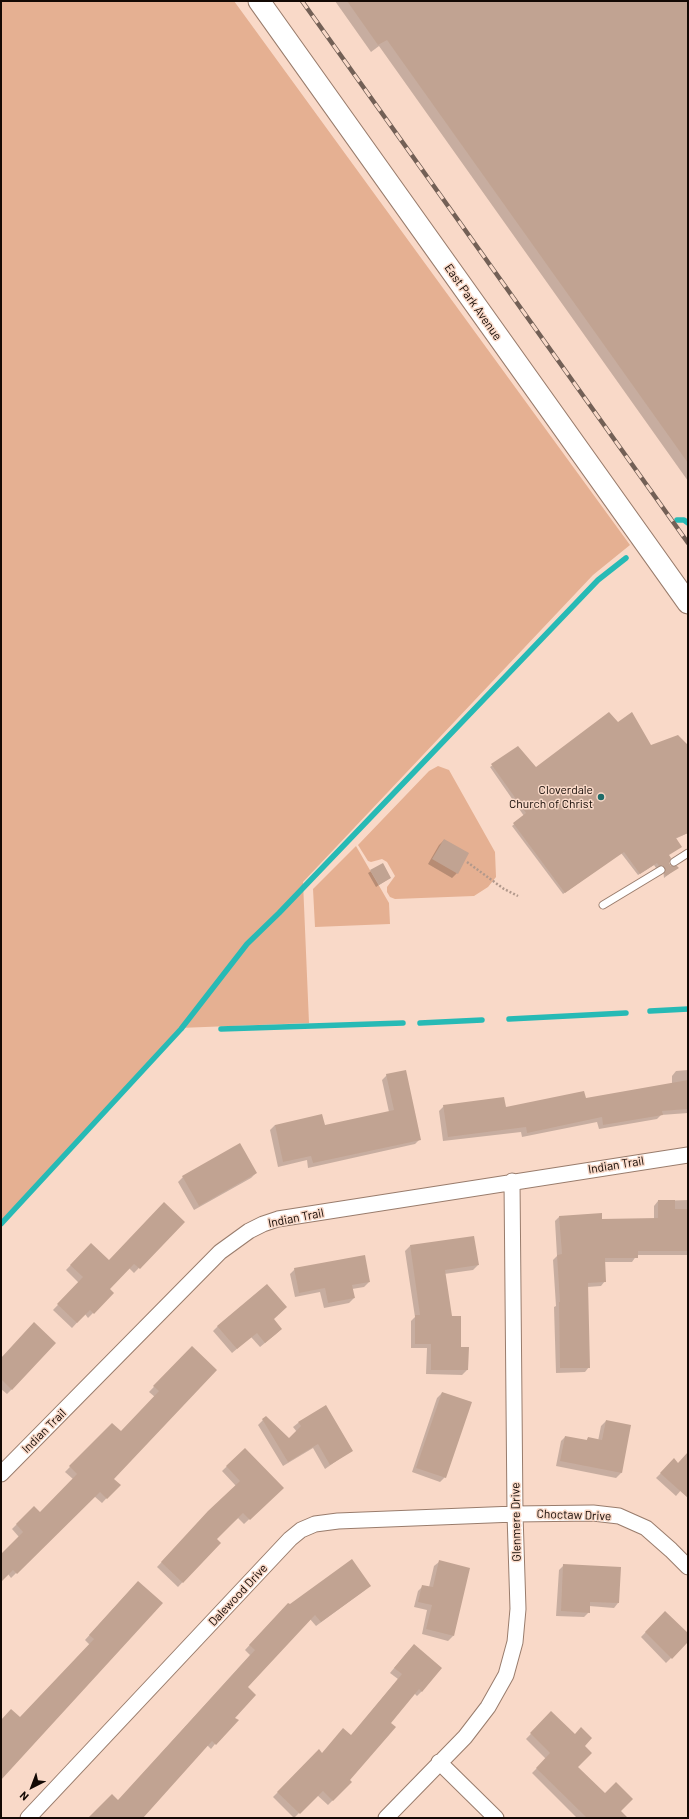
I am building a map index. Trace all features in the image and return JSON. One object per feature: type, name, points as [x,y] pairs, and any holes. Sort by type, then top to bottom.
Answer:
[{"type":"street","name":"East Park Avenue","points":[[259,1],[688,603]]},
{"type":"street","name":"Indian Trail","points":[[1,1474],[220,1252],[249,1231],[278,1219],[688,1154]]},
{"type":"street","name":"Glenmere Drive","points":[[386,1818],[465,1737],[488,1707],[506,1675],[515,1642],[518,1609],[515,1514],[512,1181]]},
{"type":"street","name":"Choctaw Drive","points":[[515,1514],[593,1512],[619,1516],[646,1528],[688,1567]]},
{"type":"street","name":"Dalewood Drive","points":[[28,1818],[290,1539],[301,1530],[315,1524],[338,1521],[515,1514]]},
{"type":"street","points":[[439,1762],[496,1818]]},
{"type":"lane","points":[[674,862],[688,853]]},
{"type":"lane","points":[[603,905],[661,870]]},
{"type":"path","points":[[467,862],[504,889],[518,896]]},
{"type":"shaded area","points":[[1,1],[234,1],[630,545],[593,575],[303,882],[309,1023],[179,1028],[1,1222]]},
{"type":"shaded area","points":[[438,766],[449,770],[495,852],[496,877],[488,887],[474,896],[395,899],[390,897],[387,892],[387,887],[395,876],[387,862],[382,859],[371,862],[368,861],[358,845],[429,771]]},
{"type":"shaded area","points":[[356,846],[389,903],[390,924],[315,927],[313,889]]},
{"type":"building","points":[[347,1],[688,1],[688,463],[387,40],[378,45]]},
{"type":"building","name":"Cloverdale Church of Christ","points":[[609,712],[618,722],[632,712],[651,745],[678,735],[688,745],[688,833],[676,838],[682,847],[669,855],[671,858],[669,863],[671,866],[677,866],[679,868],[666,876],[664,874],[665,867],[659,866],[657,863],[640,874],[624,852],[565,893],[513,823],[526,813],[491,764],[518,746],[536,767]]},
{"type":"building","points":[[444,839],[469,853],[458,874],[432,859]]},
{"type":"building","points":[[383,863],[391,878],[379,885],[370,870]]},
{"type":"building","points":[[406,1070],[421,1140],[313,1163],[311,1156],[283,1162],[275,1125],[322,1114],[325,1125],[394,1110],[386,1074]]},
{"type":"building","points":[[688,1080],[688,1109],[662,1111],[663,1115],[603,1125],[602,1117],[527,1133],[526,1127],[448,1137],[443,1105],[504,1097],[506,1107],[584,1091],[586,1098]]},
{"type":"building","points":[[240,1143],[257,1173],[199,1206],[182,1176]]},
{"type":"building","points":[[658,1200],[675,1200],[675,1209],[688,1209],[688,1251],[638,1251],[638,1258],[605,1258],[606,1282],[588,1283],[590,1368],[560,1368],[560,1302],[557,1255],[562,1254],[559,1216],[602,1213],[602,1219],[658,1218]]},
{"type":"building","points":[[164,1202],[185,1222],[140,1269],[134,1264],[110,1289],[114,1293],[94,1314],[90,1310],[77,1323],[57,1304],[83,1277],[70,1265],[91,1243],[109,1260]]},
{"type":"building","points":[[474,1236],[479,1265],[445,1270],[452,1316],[461,1316],[461,1347],[469,1347],[468,1370],[431,1370],[431,1344],[415,1344],[415,1315],[420,1315],[410,1245]]},
{"type":"building","points":[[365,1255],[370,1282],[352,1285],[355,1298],[328,1303],[325,1288],[299,1293],[294,1268]]},
{"type":"building","points":[[267,1284],[287,1307],[274,1319],[282,1329],[265,1343],[257,1333],[237,1349],[217,1326]]},
{"type":"building","points":[[34,1322],[56,1343],[12,1390],[1,1379],[1,1358]]},
{"type":"building","points":[[192,1346],[217,1370],[114,1479],[121,1485],[107,1499],[100,1492],[17,1574],[13,1570],[1,1582],[1,1554],[23,1532],[16,1524],[34,1506],[40,1512],[77,1474],[69,1466],[112,1423],[121,1431],[159,1391],[153,1386]]},
{"type":"building","points":[[442,1392],[472,1402],[446,1478],[416,1468]]},
{"type":"building","points":[[326,1405],[353,1451],[330,1465],[318,1444],[288,1462],[262,1419],[266,1416],[289,1438],[301,1426],[298,1422]]},
{"type":"building","points":[[606,1420],[631,1425],[622,1473],[560,1461],[565,1436],[587,1440],[588,1437],[602,1440]]},
{"type":"building","points":[[245,1448],[284,1488],[250,1520],[243,1513],[217,1539],[221,1543],[183,1583],[161,1562],[208,1511],[240,1481],[226,1466]]},
{"type":"building","points":[[688,1452],[688,1498],[660,1473],[674,1458],[678,1463]]},
{"type":"building","points":[[352,1559],[371,1586],[321,1622],[315,1615],[248,1687],[256,1695],[235,1718],[239,1720],[216,1745],[212,1741],[143,1818],[88,1818],[112,1794],[118,1800],[255,1650],[249,1645],[288,1603],[290,1604]]},
{"type":"building","points":[[439,1560],[470,1568],[454,1636],[426,1629],[432,1605],[418,1602],[422,1585],[433,1587]]},
{"type":"building","points":[[563,1564],[621,1567],[619,1603],[590,1602],[590,1613],[561,1611]]},
{"type":"building","points":[[138,1581],[163,1603],[1,1780],[1,1720],[11,1709],[20,1717],[94,1639],[89,1635]]},
{"type":"building","points":[[665,1611],[688,1633],[688,1642],[672,1659],[645,1632]]},
{"type":"building","points":[[414,1644],[442,1668],[422,1692],[419,1689],[391,1723],[396,1727],[350,1780],[352,1782],[333,1801],[323,1791],[300,1814],[277,1792],[319,1749],[322,1753],[343,1728],[351,1735],[402,1674],[394,1668]]},
{"type":"building","points":[[551,1711],[575,1734],[581,1727],[592,1738],[585,1746],[592,1753],[578,1767],[605,1793],[616,1782],[633,1799],[621,1811],[628,1818],[587,1818],[536,1768],[550,1753],[530,1733]]},
{"type":"waterway","points":[[677,520],[684,520],[688,523]]},
{"type":"waterway","points":[[1,1224],[181,1029],[247,944],[279,913],[598,580],[626,558]]},
{"type":"waterway","points":[[650,1011],[688,1009]]},
{"type":"waterway","points":[[509,1019],[626,1013]]},
{"type":"waterway","points":[[420,1023],[482,1020]]},
{"type":"waterway","points":[[221,1029],[403,1023]]},
{"type":"railway","points":[[302,1],[688,543]]},
{"type":"place","name":"Cloverdale Church of Christ","points":[[601,797]]}]
